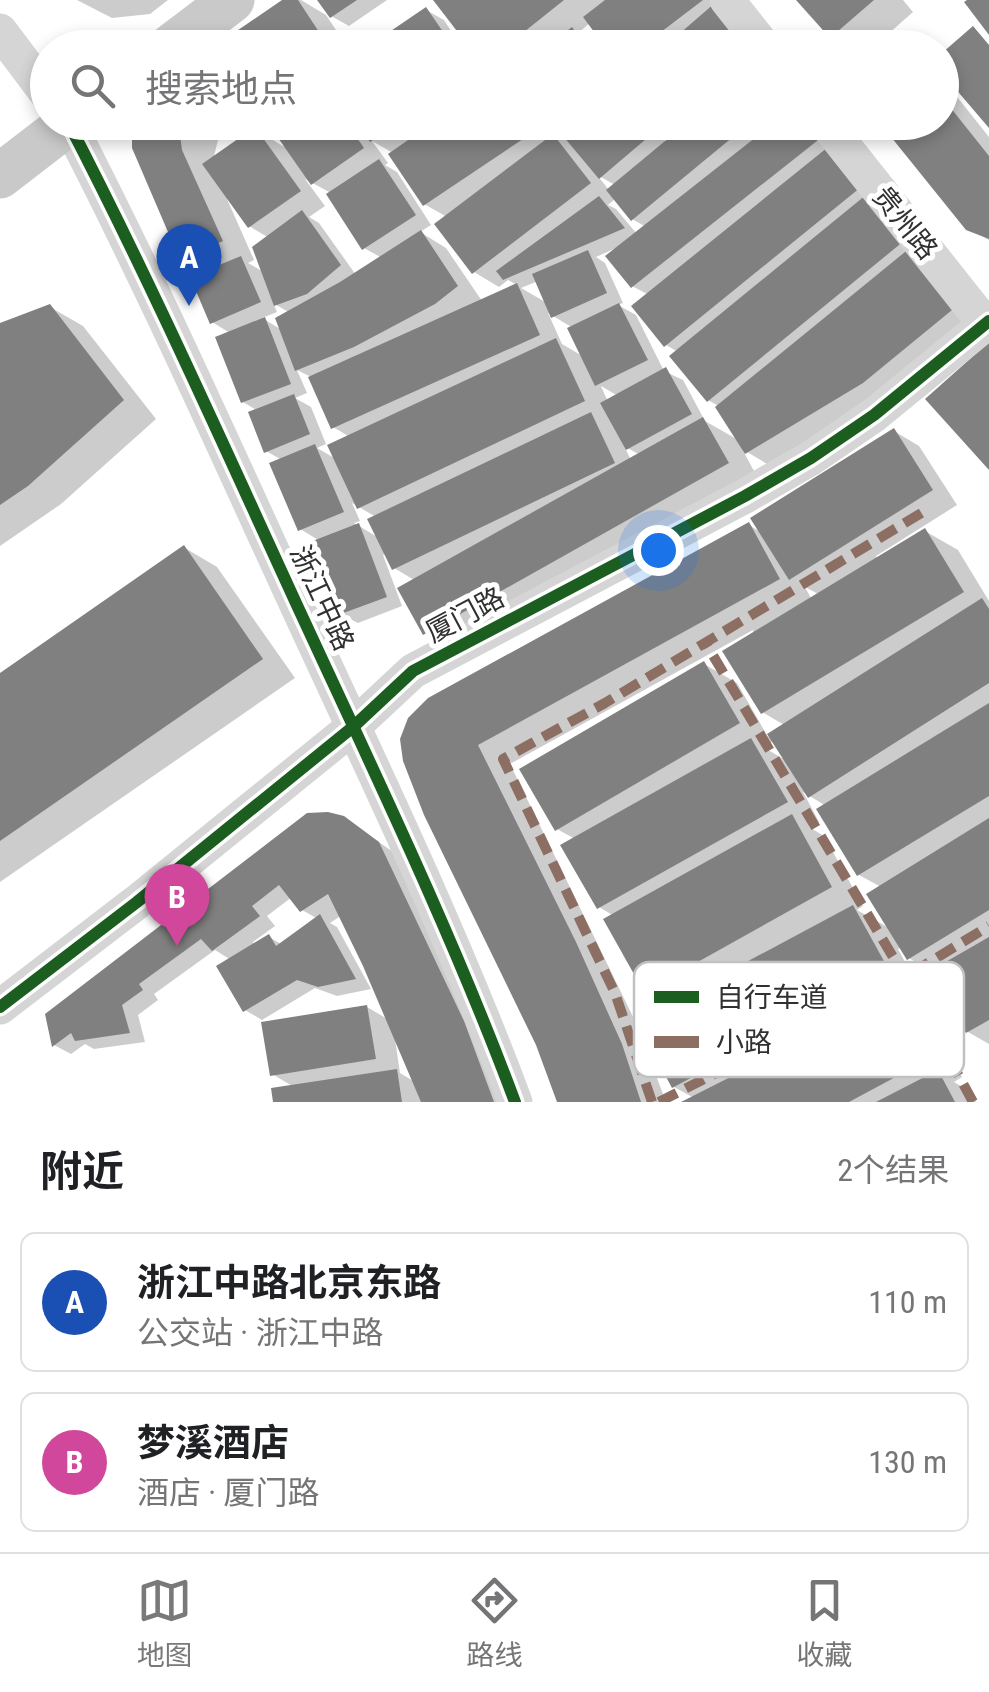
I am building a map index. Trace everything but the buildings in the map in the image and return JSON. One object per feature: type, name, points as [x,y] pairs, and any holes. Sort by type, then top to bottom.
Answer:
[{"type":"main road","points":[[193,30],[232,0]]},
{"type":"main road","points":[[0,176],[47,140]]},
{"type":"street","points":[[727,0],[751,30]]},
{"type":"street","points":[[0,30],[30,71]]},
{"type":"street","name":"浙江中路","points":[[77,140],[353,726],[478,1006],[515,1102]]},
{"type":"street","name":"贵州路","points":[[840,140],[987,322]]},
{"type":"street","name":"厦门路","points":[[0,1007],[353,726],[413,671],[811,458],[874,415],[987,322]]},
{"type":"marked path","points":[[634,1049],[615,993],[503,759],[605,703],[928,509]]},
{"type":"marked path","points":[[705,642],[896,962]]},
{"type":"marked path","points":[[930,962],[989,926]]},
{"type":"marked path","points":[[644,1077],[652,1102]]},
{"type":"marked path","points":[[659,1102],[708,1077]]},
{"type":"marked path","points":[[959,1077],[973,1102]]},
{"type":"cycle path","points":[[77,140],[159,306],[386,796],[515,1102]]},
{"type":"cycle path","points":[[0,1007],[353,727],[413,671],[811,458],[874,415],[989,321]]},
{"type":"place","name":"浙江中路北京东路","points":[[189,306]]},
{"type":"place","name":"梦溪酒店","points":[[177,946]]}]
